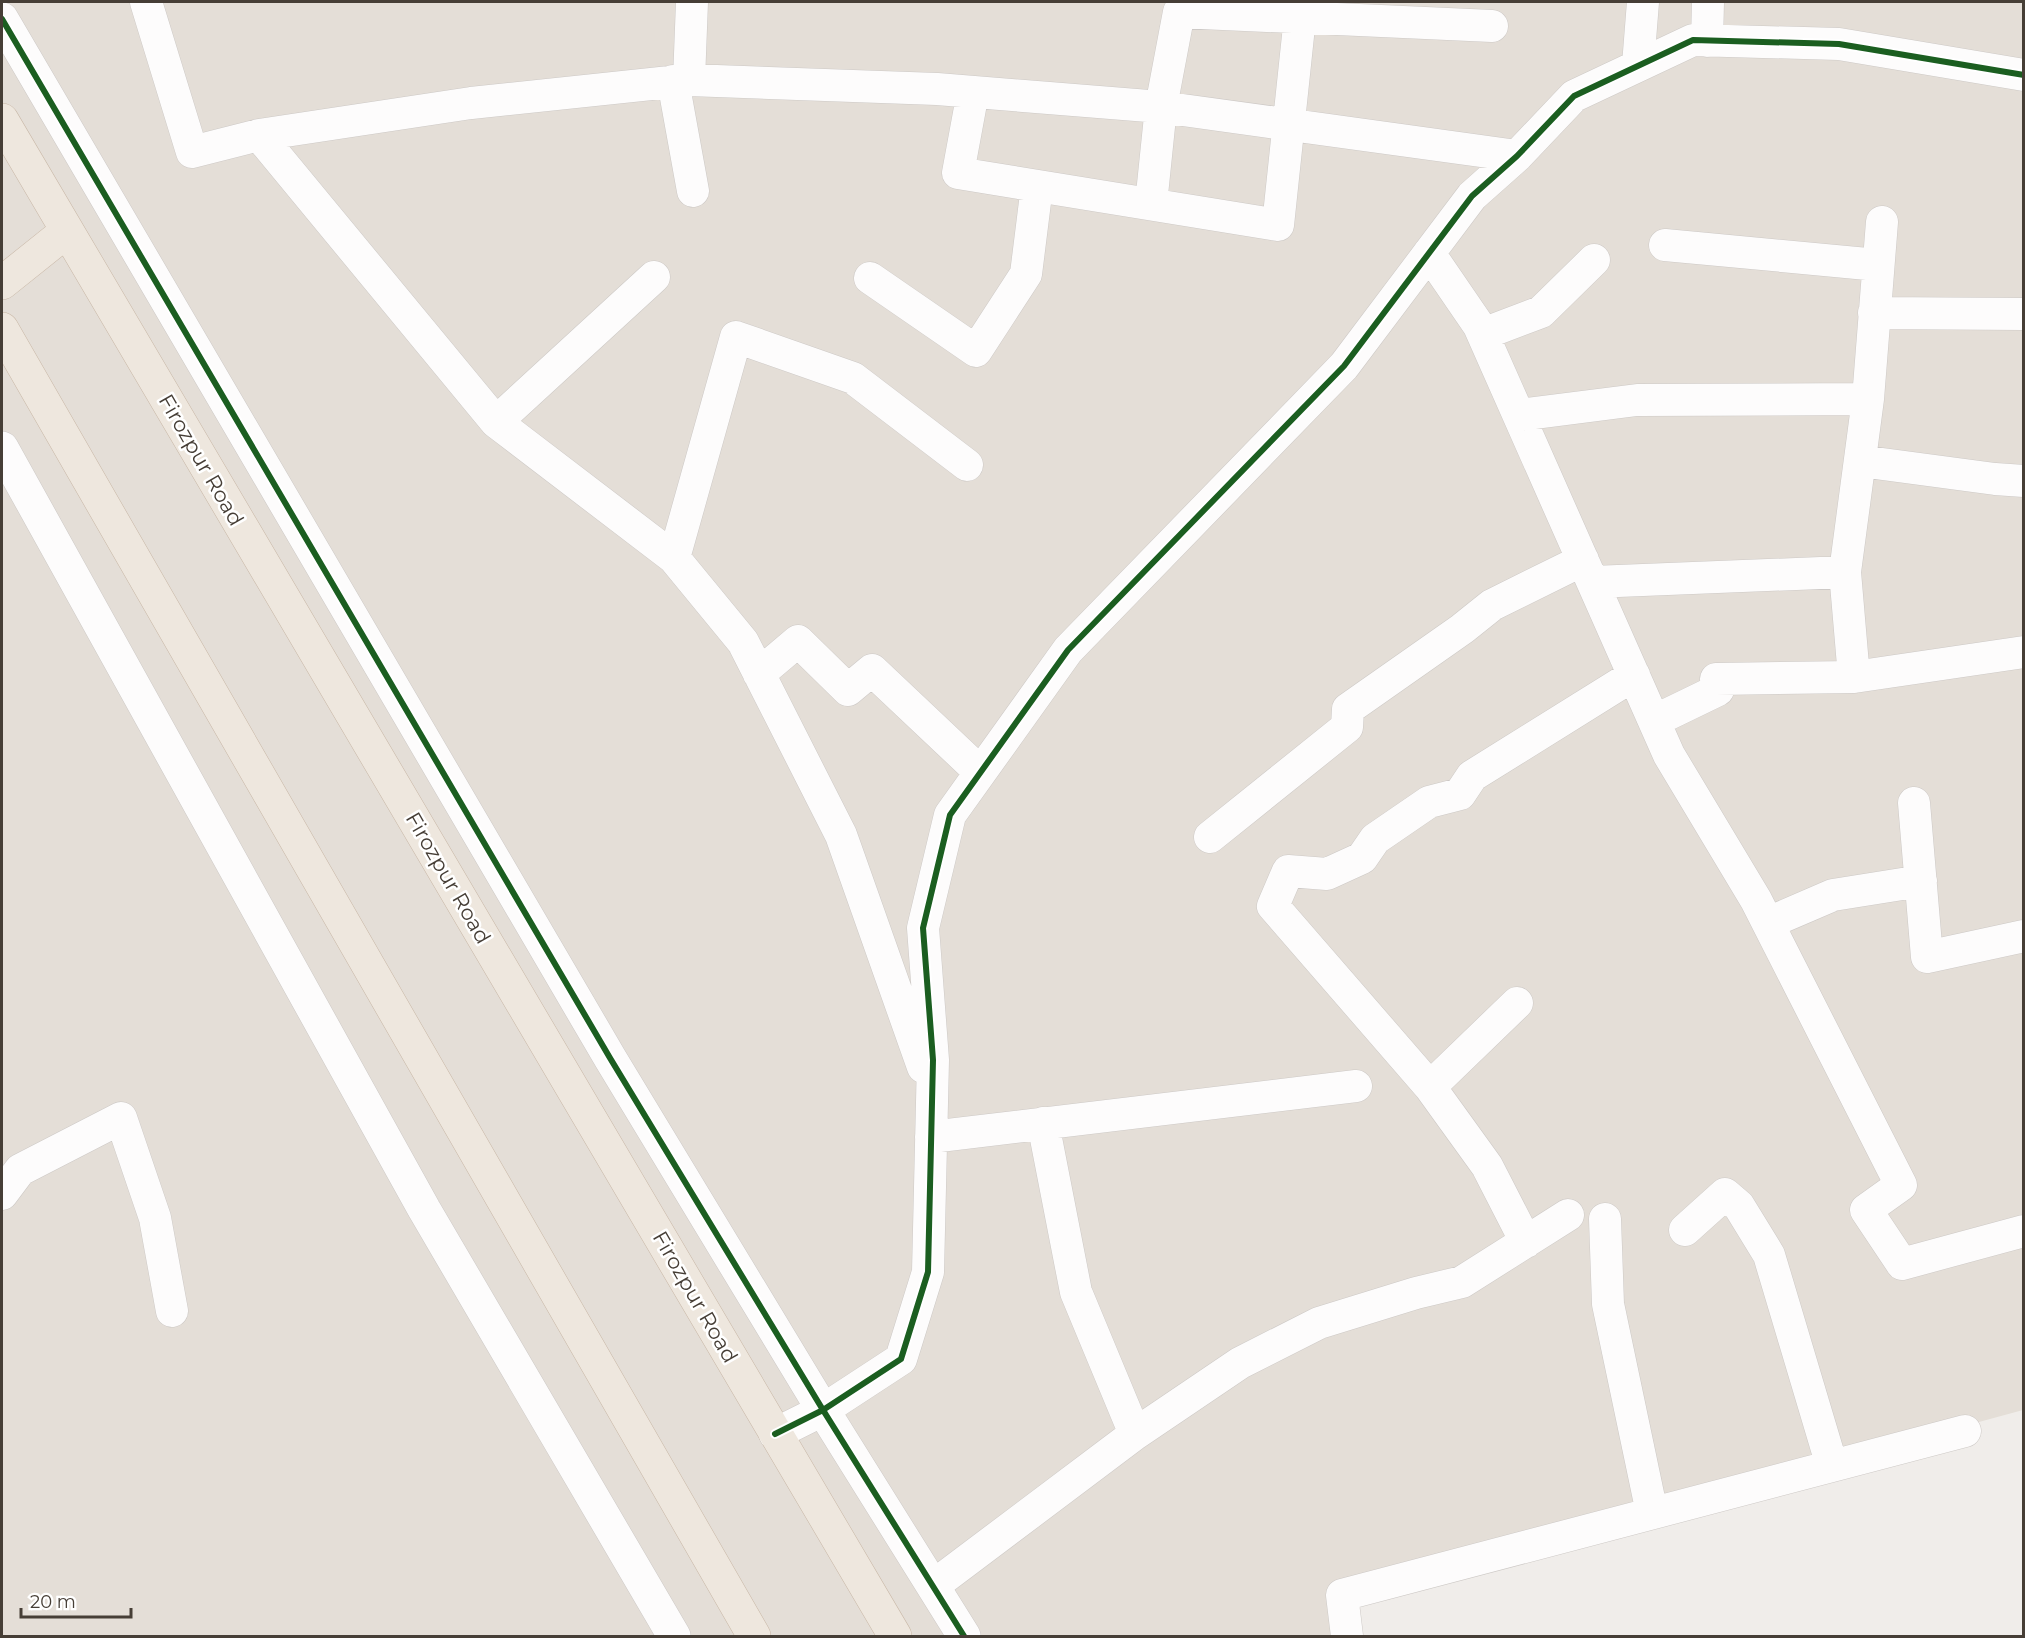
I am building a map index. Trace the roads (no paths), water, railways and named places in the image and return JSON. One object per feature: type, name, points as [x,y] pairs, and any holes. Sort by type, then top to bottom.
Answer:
[{"type":"highway","name":"Firozpur Road","points":[[2,120],[895,1636]]},
{"type":"highway","points":[[2,282],[67,231]]},
{"type":"highway","points":[[2,329],[754,1636]]},
{"type":"street","points":[[147,2],[192,152],[260,135],[471,103],[681,80],[973,92],[1161,107],[1517,156]]},
{"type":"street","points":[[692,2],[681,80],[693,191]]},
{"type":"street","points":[[1638,65],[1643,2]]},
{"type":"street","points":[[1707,41],[1708,2]]},
{"type":"street","points":[[1151,204],[1161,107],[1179,12],[1491,26]]},
{"type":"street","points":[[973,92],[958,173],[1278,225],[1300,17]]},
{"type":"street","points":[[2,19],[604,1047],[823,1410],[964,1636]]},
{"type":"street","points":[[775,1434],[823,1410],[901,1359],[928,1272],[933,1060],[923,928],[950,815],[1068,650],[1344,366],[1472,196],[1517,156],[1574,96],[1693,40],[1839,44],[2024,75]]},
{"type":"street","points":[[260,135],[496,422],[674,558],[743,642],[841,835],[932,1093]]},
{"type":"street","points":[[870,278],[976,351],[1026,274],[1037,186]]},
{"type":"street","points":[[1854,677],[1845,572],[1868,399],[1882,222]]},
{"type":"street","points":[[1665,245],[1878,265]]},
{"type":"street","points":[[1429,253],[1483,334],[1669,755],[1756,900],[1901,1185],[1866,1210],[1902,1264],[2024,1231]]},
{"type":"street","points":[[1483,334],[1541,312],[1594,260]]},
{"type":"street","points":[[496,422],[654,277]]},
{"type":"street","points":[[1874,313],[2024,314]]},
{"type":"street","points":[[674,558],[736,337],[853,378],[967,465]]},
{"type":"street","points":[[1519,416],[1637,400],[1868,399]]},
{"type":"street","points":[[2,448],[424,1209],[674,1636]]},
{"type":"street","points":[[1860,461],[2024,481]]},
{"type":"street","points":[[1210,837],[1347,727],[1348,709],[1462,629],[1492,604],[1588,571],[1845,572]]},
{"type":"street","points":[[759,674],[798,641],[848,690],[872,670],[980,772]]},
{"type":"street","points":[[1654,721],[1718,690],[1716,679],[1854,677],[2024,652]]},
{"type":"street","points":[[1526,1242],[1487,1166],[1430,1087],[1273,906],[1287,871],[1328,874],[1362,858],[1375,839],[1429,801],[1460,794],[1472,776],[1634,675]]},
{"type":"street","points":[[1914,803],[1927,957],[2024,936]]},
{"type":"street","points":[[1768,923],[1833,895],[1921,881]]},
{"type":"street","points":[[1430,1087],[1517,1003]]},
{"type":"street","points":[[932,1137],[1356,1086]]},
{"type":"street","points":[[2,1194],[20,1170],[121,1118],[155,1218],[172,1311]]},
{"type":"street","points":[[1043,1123],[1076,1292],[1135,1434]]},
{"type":"street","points":[[1685,1230],[1725,1194],[1739,1206],[1769,1255],[1832,1466]]},
{"type":"street","points":[[933,1586],[1135,1434],[1240,1363],[1319,1323],[1416,1293],[1462,1282],[1568,1215]]},
{"type":"street","points":[[1605,1218],[1608,1304],[1652,1513]]},
{"type":"street","points":[[1347,1636],[1342,1595],[1965,1431]]}]
